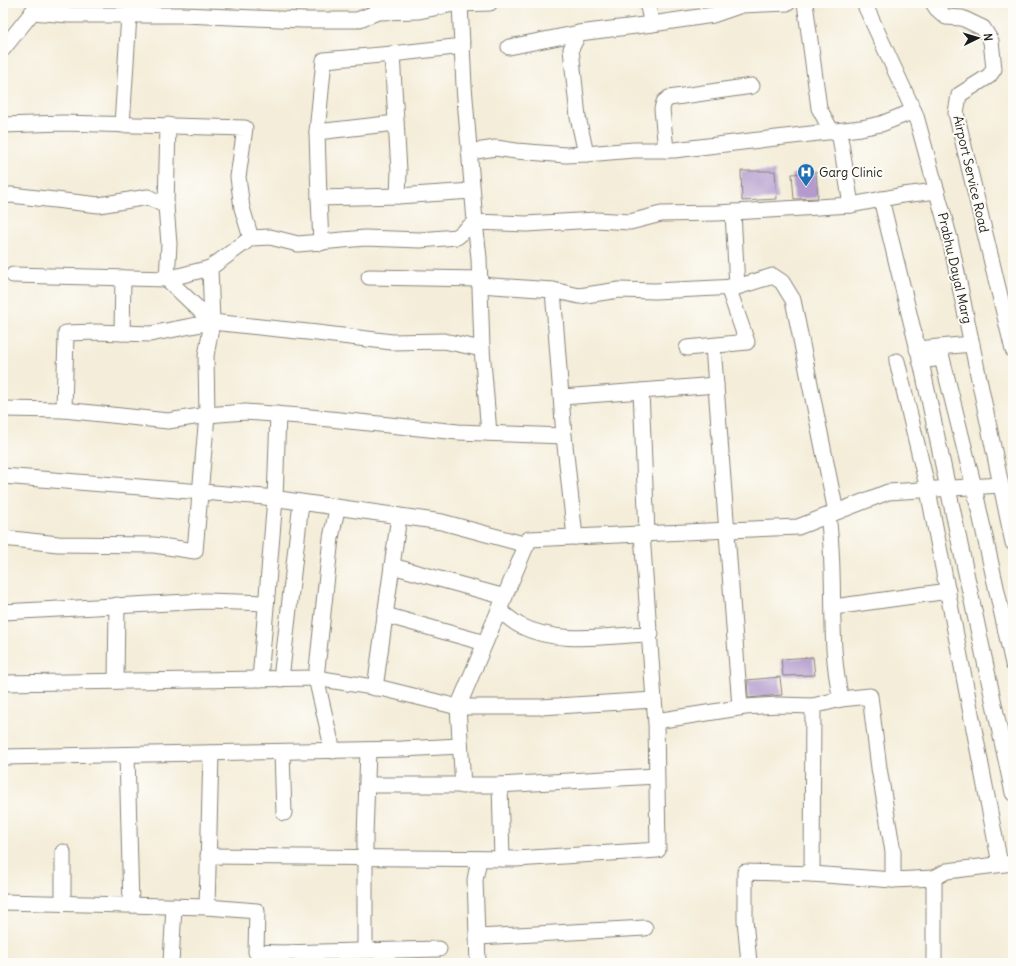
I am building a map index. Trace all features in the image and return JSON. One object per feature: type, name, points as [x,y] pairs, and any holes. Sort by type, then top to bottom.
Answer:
[{"type":"street","points":[[3,49],[36,8],[129,15],[210,10],[357,20],[378,8],[419,11],[460,4],[490,3]]},
{"type":"street","points":[[647,3],[652,24]]},
{"type":"street","points":[[509,47],[579,33],[713,15],[742,5],[788,3]]},
{"type":"street","points":[[805,3],[819,108],[836,131],[851,206]]},
{"type":"street","name":"Prabhu Dayal Marg","points":[[864,3],[914,111],[950,238],[1013,543]]},
{"type":"street","name":"Airport Service Road","points":[[933,3],[936,9],[946,17],[962,18],[983,28],[991,42],[994,69],[989,76],[959,95],[956,113],[1013,350]]},
{"type":"street","points":[[460,4],[464,86],[480,282],[482,348],[489,433]]},
{"type":"street","points":[[122,124],[129,15]]},
{"type":"street","points":[[579,33],[571,49],[578,117],[586,154]]},
{"type":"street","points":[[321,243],[317,132],[324,60],[463,46]]},
{"type":"street","points":[[392,54],[400,171],[398,196]]},
{"type":"street","points":[[666,150],[662,108],[664,102],[669,98],[752,86]]},
{"type":"street","points":[[470,152],[496,148],[530,152],[586,154],[634,150],[666,150],[836,131],[881,124],[914,111]]},
{"type":"street","points":[[3,125],[63,123],[245,128],[238,177],[242,208],[251,238]]},
{"type":"street","points":[[317,132],[396,123]]},
{"type":"street","points":[[168,125],[166,206],[169,244],[167,279],[212,322]]},
{"type":"street","points":[[319,198],[398,196],[472,191]]},
{"type":"street","points":[[13,275],[167,279],[210,268],[251,238],[270,237],[298,244],[365,238],[420,240],[457,237],[474,222],[526,224],[596,220],[630,222],[661,214],[851,206],[882,199],[937,191]]},
{"type":"street","points":[[3,196],[11,195],[99,205],[148,197],[166,206]]},
{"type":"street","points":[[882,199],[919,355],[1013,793]]},
{"type":"street","points":[[687,348],[747,342],[733,287],[733,212]]},
{"type":"street","points":[[3,538],[58,544],[154,545],[195,551],[207,415],[206,356],[212,322],[210,268]]},
{"type":"street","points":[[369,277],[480,282],[553,290],[579,296],[619,290],[655,291],[733,287],[773,276],[782,282],[793,300],[832,514],[834,656],[841,699]]},
{"type":"street","points":[[122,333],[123,278]]},
{"type":"street","points":[[553,290],[564,436],[575,537]]},
{"type":"street","points":[[64,410],[66,333],[96,332],[150,334],[212,322],[392,342],[444,342],[482,348]]},
{"type":"street","points":[[919,355],[972,344]]},
{"type":"street","points":[[713,346],[740,707]]},
{"type":"street","points":[[919,355],[942,358],[974,487],[1013,664]]},
{"type":"street","points":[[749,963],[745,920],[745,872],[812,874],[893,880],[934,878],[947,871],[1006,863],[928,490],[897,361]]},
{"type":"street","points":[[562,397],[716,385]]},
{"type":"street","points":[[208,856],[516,859],[658,850],[656,721],[644,534],[641,391]]},
{"type":"street","points":[[3,409],[64,410],[168,420],[245,412],[458,432],[564,436]]},
{"type":"street","points":[[260,679],[275,499],[278,414]]},
{"type":"street","points":[[3,476],[275,499],[337,509],[442,522],[527,545]]},
{"type":"street","points":[[463,786],[458,707],[529,540],[798,527],[888,492],[1001,485]]},
{"type":"street","points":[[281,679],[301,503]]},
{"type":"street","points":[[333,751],[316,678],[331,538],[337,509]]},
{"type":"street","points":[[375,688],[399,516]]},
{"type":"street","points":[[392,566],[505,597]]},
{"type":"street","points":[[834,606],[948,591]]},
{"type":"street","points":[[3,612],[206,601],[266,603]]},
{"type":"street","points":[[116,681],[117,605]]},
{"type":"street","points":[[499,611],[520,625],[547,635],[605,637],[651,634]]},
{"type":"street","points":[[385,615],[485,643]]},
{"type":"street","points":[[3,682],[316,678],[375,688],[458,707],[541,707],[654,700]]},
{"type":"street","points":[[656,721],[740,707],[779,705],[813,706],[841,699],[870,696],[879,768],[893,852],[893,880]]},
{"type":"street","points":[[812,874],[813,706]]},
{"type":"street","points":[[3,758],[333,751],[460,746]]},
{"type":"street","points":[[365,951],[368,750]]},
{"type":"street","points":[[282,752],[284,813]]},
{"type":"street","points":[[207,907],[211,753]]},
{"type":"street","points":[[126,755],[131,904]]},
{"type":"street","points":[[367,785],[500,785],[656,776]]},
{"type":"street","points":[[500,785],[502,858]]},
{"type":"street","points":[[63,852],[63,903]]},
{"type":"street","points":[[478,963],[475,880],[479,859]]},
{"type":"street","points":[[934,878],[934,963]]},
{"type":"street","points":[[3,902],[131,904],[207,907],[257,911],[256,952],[280,958],[365,951],[439,949]]},
{"type":"street","points":[[170,963],[174,906]]},
{"type":"street","points":[[478,937],[646,928]]},
{"type":"building","points":[[741,171],[775,171],[777,199],[742,201]]},
{"type":"building","points":[[816,172],[818,198],[794,199],[792,174]]},
{"type":"building","points":[[813,657],[815,675],[783,676],[781,659]]},
{"type":"building","points":[[780,677],[782,695],[748,698],[747,680]]},
{"type":"place","name":"Garg Clinic","points":[[806,187]]}]
